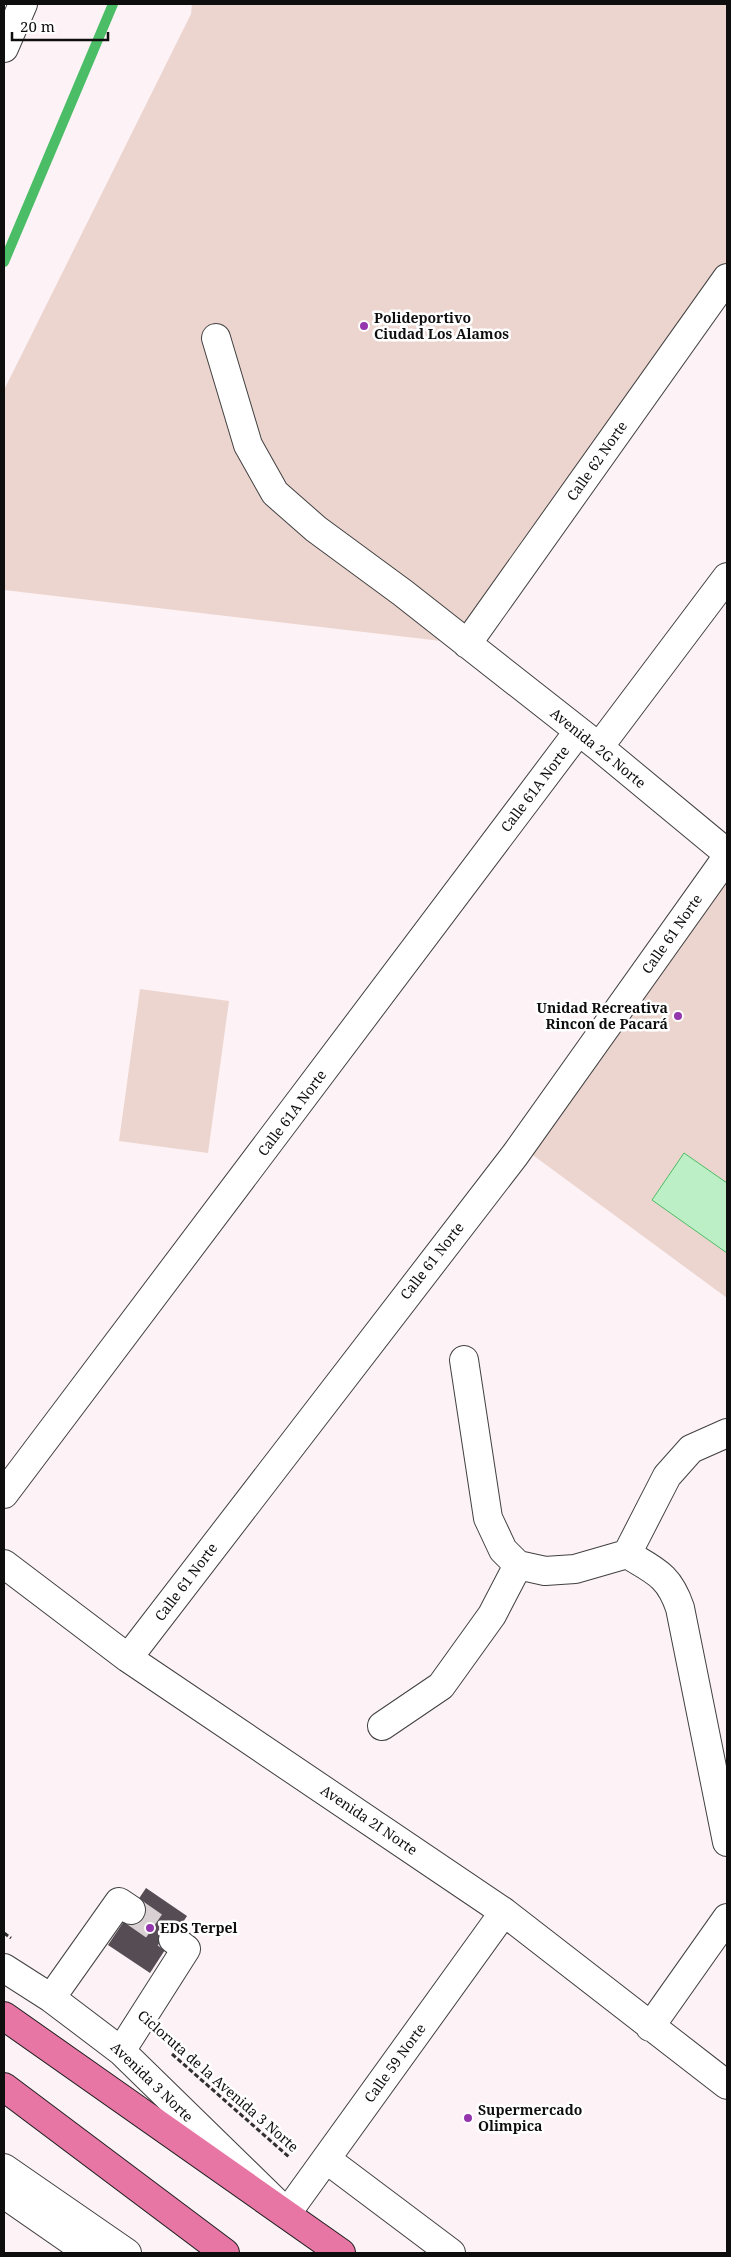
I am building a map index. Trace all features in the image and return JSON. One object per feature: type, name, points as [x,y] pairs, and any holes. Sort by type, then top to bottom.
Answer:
[{"type":"main road","name":"Avenida 3 Norte","points":[[4,2016],[341,2253]]},
{"type":"main road","points":[[4,2087],[225,2253]]},
{"type":"street","points":[[4,48],[23,4]]},
{"type":"street","name":"Calle 62 Norte","points":[[467,644],[727,278]]},
{"type":"street","name":"Avenida 2G Norte","points":[[216,338],[248,445],[275,493],[316,529],[403,593],[589,739],[727,853]]},
{"type":"street","name":"Calle 61A Norte","points":[[4,1494],[589,739],[727,577]]},
{"type":"street","name":"Calle 61 Norte","points":[[128,1658],[515,1155],[727,857]]},
{"type":"street","points":[[464,1360],[488,1518],[503,1550],[518,1565],[545,1571],[575,1569],[627,1554],[667,1476],[691,1449],[727,1433]]},
{"type":"street","points":[[627,1554],[658,1573],[673,1588],[676,1595],[727,1842]]},
{"type":"street","name":"Avenida 2I Norte","points":[[4,1564],[128,1658],[504,1912],[727,2085]]},
{"type":"street","points":[[382,1726],[441,1686],[492,1615],[518,1565]]},
{"type":"street","points":[[51,1998],[118,1902],[131,1910]]},
{"type":"street","name":"Calle 59 Norte","points":[[286,2214],[504,1912]]},
{"type":"street","points":[[650,2027],[727,1918]]},
{"type":"street","points":[[121,2051],[136,2024],[186,1949],[173,1939]]},
{"type":"street","name":"Avenida 3 Norte","points":[[4,1968],[51,1998],[121,2051],[286,2214]]},
{"type":"street","points":[[4,2168],[127,2253]]},
{"type":"street","points":[[319,2168],[450,2253]]},
{"type":"street","points":[[4,2194],[89,2253]]},
{"type":"path","points":[[4,1933],[20,1944]]},
{"type":"path","name":"Cicloruta de la Avenida 3 Norte","points":[[136,2024],[319,2168]]},
{"type":"shaded area","name":"Polideportivo Ciudad Los Alamos","points":[[192,4],[727,4],[727,278],[467,644],[4,590],[4,390],[191,14]]},
{"type":"shaded area","name":"Unidad Recreativa Rincon de Pacará","points":[[727,880],[727,1298],[530,1153]]},
{"type":"shaded area","points":[[140,989],[229,1001],[208,1153],[119,1141]]},
{"type":"shaded area","points":[[684,1153],[727,1183],[727,1253],[652,1200]]},
{"type":"building","name":"EDS Terpel","points":[[146,1888],[187,1916],[150,1973],[108,1945]]},
{"type":"waterway","points":[[4,262],[113,4]]},
{"type":"tunnel","points":[[131,1910],[173,1939]]},
{"type":"place","name":"Polideportivo Ciudad Los Alamos","points":[[364,326]]},
{"type":"place","name":"Unidad Recreativa Rincon de Pacará","points":[[678,1016]]},
{"type":"place","name":"EDS Terpel","points":[[150,1928]]},
{"type":"place","name":"Supermercado Olimpica","points":[[468,2118]]}]
